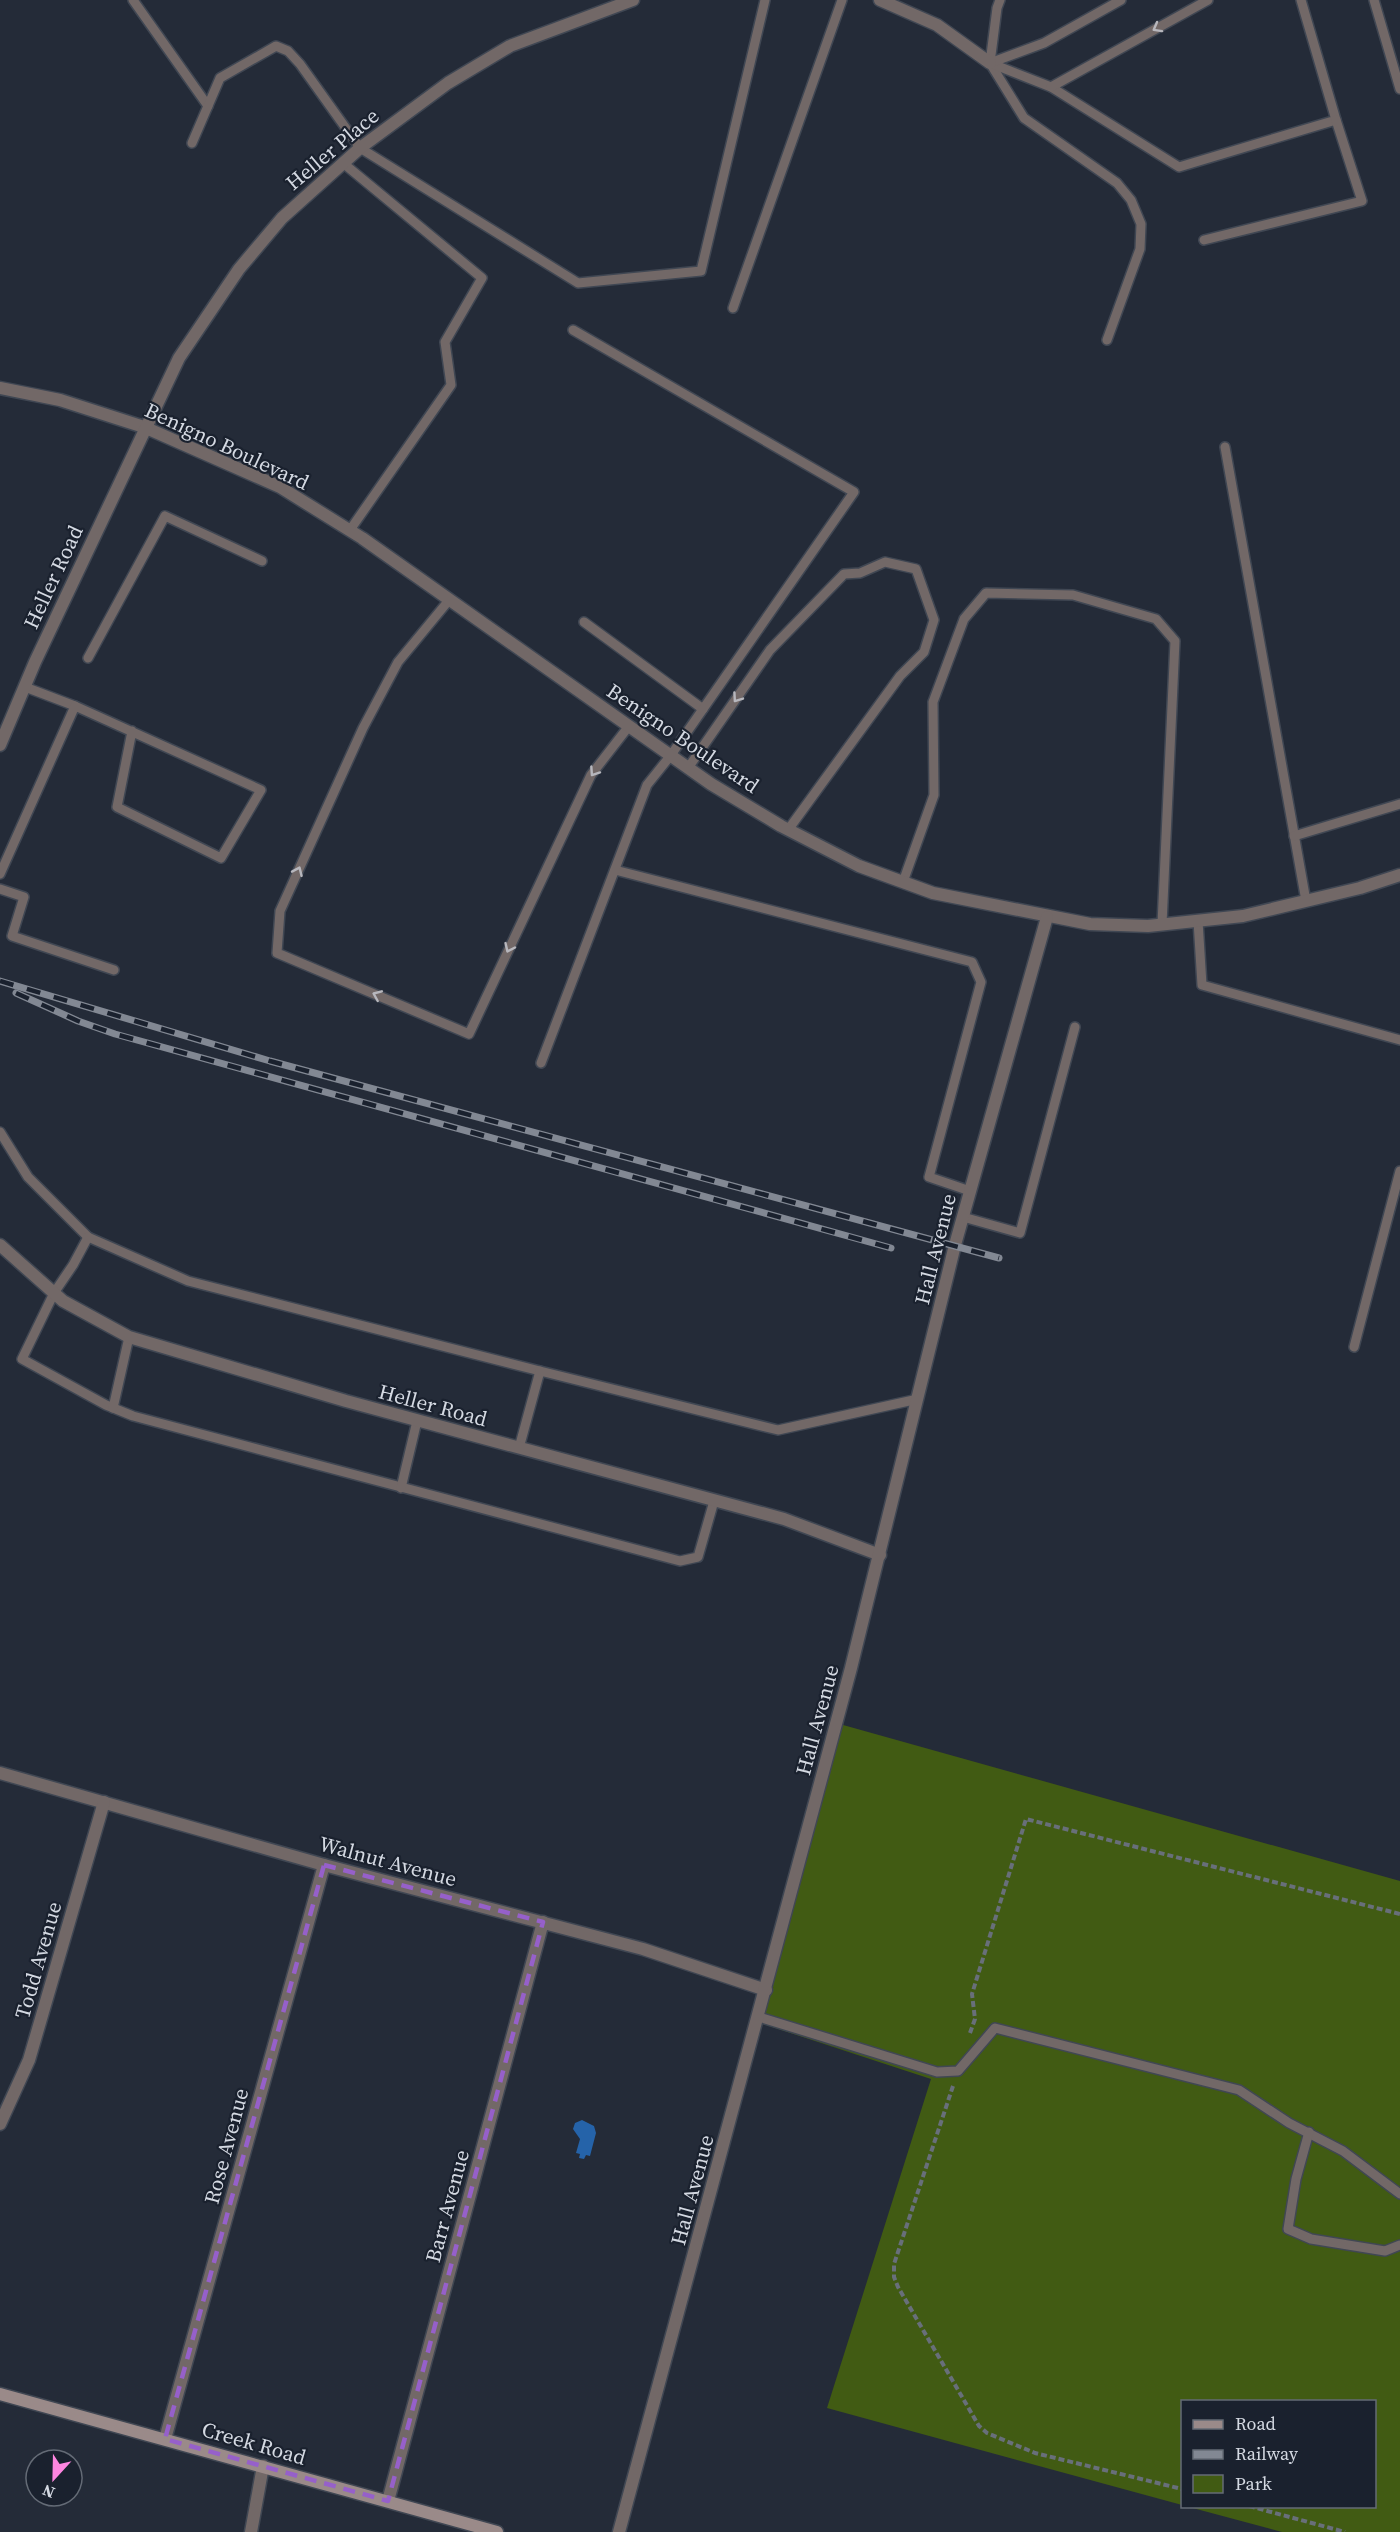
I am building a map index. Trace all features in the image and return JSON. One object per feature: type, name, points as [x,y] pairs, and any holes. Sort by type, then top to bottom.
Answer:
[{"type":"main road","name":"Creek Road","points":[[0,2394],[497,2532]]},
{"type":"street","points":[[880,0],[899,5],[937,25],[990,63]]},
{"type":"street","name":"Heller Place","points":[[144,428],[178,358],[239,269],[282,218],[343,163],[448,83],[510,46],[625,1]]},
{"type":"street","name":"Benigno Boulevard","points":[[0,388],[60,400],[144,428],[280,487],[350,530],[688,768],[788,830],[859,866],[933,893],[1090,924],[1162,924],[1243,916],[1399,879]]},
{"type":"street","name":"Heller Road","points":[[0,745],[3,730],[144,428]]},
{"type":"street","name":"Hall Avenue","points":[[619,2532],[759,2017],[880,1555],[963,1217],[1047,917]]},
{"type":"street","name":"Heller Road","points":[[2,1252],[63,1301],[129,1338],[417,1421],[784,1520],[880,1555]]},
{"type":"street","name":"Walnut Avenue","points":[[0,1773],[324,1864],[643,1949],[766,1990]]},
{"type":"street","name":"Todd Avenue","points":[[0,2124],[29,2060],[105,1802]]},
{"type":"street","name":"Rose Avenue","points":[[165,2439],[324,1864]]},
{"type":"street","name":"Barr Avenue","points":[[388,2501],[543,1922]]},
{"type":"street","points":[[251,2532],[263,2466]]},
{"type":"lane","points":[[133,0],[208,106]]},
{"type":"lane","points":[[192,143],[220,78],[276,46],[288,51],[300,64],[360,148],[578,283],[701,271],[765,0]]},
{"type":"lane","points":[[733,308],[842,0]]},
{"type":"lane","points":[[1000,0],[990,63],[1024,118],[1117,183],[1131,200],[1141,224],[1140,249],[1107,340]]},
{"type":"lane","points":[[990,63],[1044,44],[1121,0]]},
{"type":"lane","points":[[1051,87],[1208,0]]},
{"type":"lane","points":[[1204,240],[1362,201],[1301,0]]},
{"type":"lane","points":[[1374,0],[1400,89]]},
{"type":"lane","points":[[990,63],[1051,87],[1179,167],[1336,120]]},
{"type":"lane","points":[[343,163],[482,278],[445,342],[451,385],[350,530]]},
{"type":"lane","points":[[541,1063],[647,786],[854,492],[573,330]]},
{"type":"lane","points":[[1225,447],[1306,901]]},
{"type":"lane","points":[[88,658],[165,516],[262,561]]},
{"type":"lane","points":[[688,768],[770,650],[844,574],[860,573],[885,562],[916,569],[934,620],[924,652],[900,676],[788,830]]},
{"type":"lane","points":[[903,882],[934,795],[933,702],[964,619],[986,593],[1073,595],[1156,619],[1175,640],[1162,924]]},
{"type":"lane","points":[[450,599],[398,662],[363,728],[280,911],[277,953],[469,1034],[591,775],[629,726]]},
{"type":"lane","points":[[584,622],[703,709]]},
{"type":"lane","points":[[25,687],[75,706],[132,731],[261,790],[221,858],[117,807],[132,731]]},
{"type":"lane","points":[[0,874],[75,706]]},
{"type":"lane","points":[[1294,836],[1400,804]]},
{"type":"lane","points":[[615,870],[972,963],[981,982],[929,1177],[970,1191]]},
{"type":"lane","points":[[0,889],[24,897],[12,936],[114,970]]},
{"type":"lane","points":[[1198,921],[1202,985],[1400,1040]]},
{"type":"lane","points":[[963,1217],[1020,1233],[1075,1028]]},
{"type":"lane","points":[[0,1132],[28,1177],[88,1236],[188,1281],[778,1430],[918,1399]]},
{"type":"lane","points":[[1354,1347],[1400,1171]]},
{"type":"lane","points":[[88,1236],[73,1265],[54,1293],[22,1359],[113,1408],[133,1416],[680,1561],[698,1557],[714,1501]]},
{"type":"lane","points":[[113,1408],[129,1338]]},
{"type":"lane","points":[[519,1448],[540,1371]]},
{"type":"lane","points":[[401,1488],[417,1421]]},
{"type":"lane","points":[[759,2017],[937,2072],[958,2072],[995,2028],[1239,2090],[1289,2123],[1309,2132],[1370,2169],[1400,2194]]},
{"type":"lane","points":[[1309,2132],[1296,2179],[1288,2229],[1311,2239],[1385,2252],[1400,2245]]},
{"type":"path","points":[[968,2040],[975,2019],[972,1994],[1026,1818],[1400,1914]]},
{"type":"path","points":[[958,2072],[894,2264],[894,2277],[898,2287],[979,2426],[987,2433],[1035,2453],[1181,2489]]},
{"type":"path","points":[[1256,2508],[1345,2532]]},
{"type":"highlighted area","points":[[324,1865],[543,1922],[388,2501],[165,2439]]},
{"type":"green space","points":[[836,1723],[1400,1881],[1400,2532],[1282,2532],[1193,2508],[1376,2508],[1376,2400],[1181,2400],[1181,2505],[827,2408],[931,2079],[760,2023]]},
{"type":"water","points":[[582,2120],[594,2126],[596,2133],[590,2156],[586,2155],[584,2159],[579,2158],[580,2154],[576,2153],[580,2139],[573,2129],[575,2123]]},
{"type":"railway","points":[[0,981],[270,1061],[999,1258]]},
{"type":"railway","points":[[16,993],[78,1021],[115,1034],[891,1248]]}]
